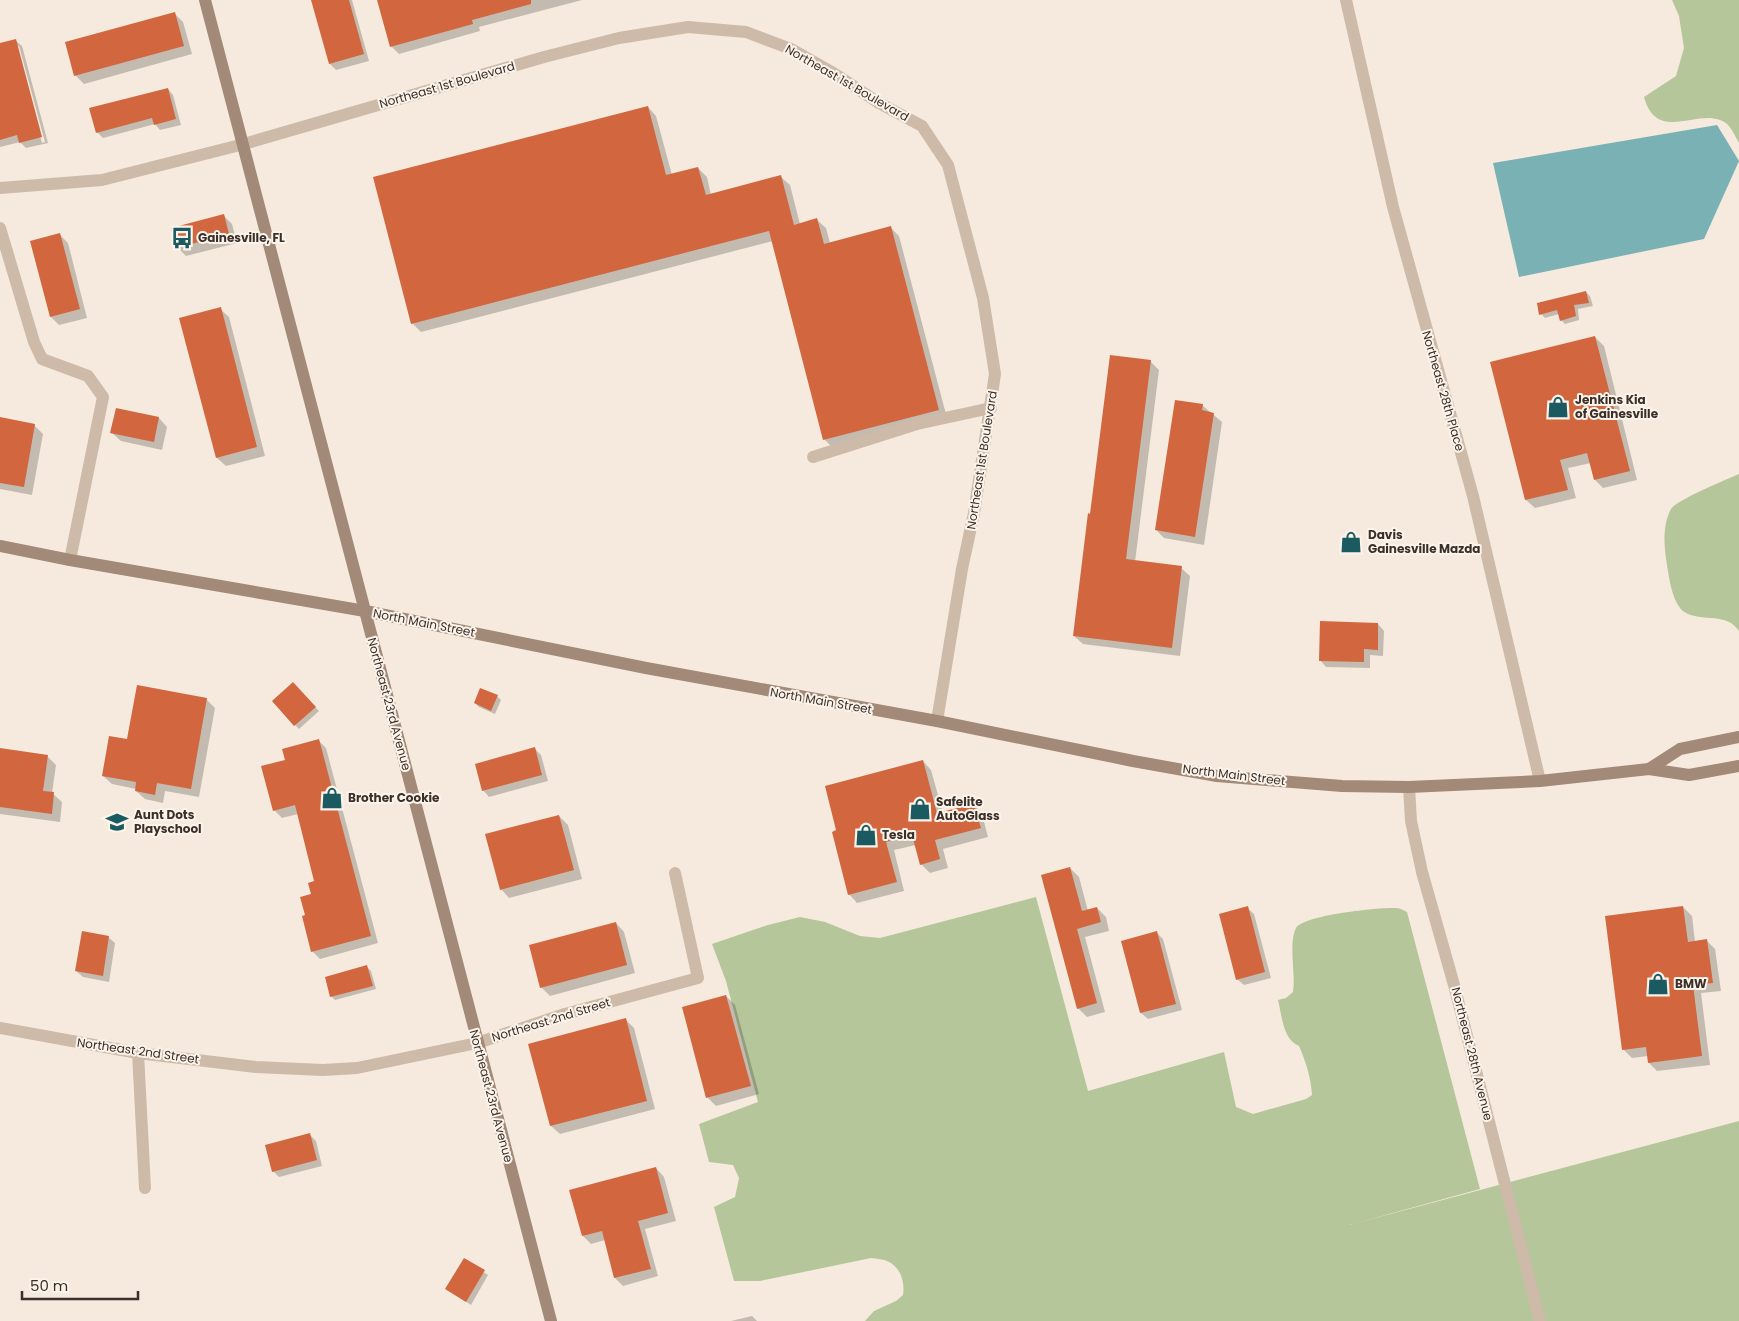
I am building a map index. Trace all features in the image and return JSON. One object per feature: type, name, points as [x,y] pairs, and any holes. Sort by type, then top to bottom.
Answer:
[{"type":"main road","name":"Northeast 23rd Avenue","points":[[205,0],[551,1321]]},
{"type":"main road","name":"North Main Street","points":[[0,546],[70,560],[365,611],[656,670],[938,721],[1216,776],[1342,786],[1409,787],[1540,781],[1648,769],[1689,775],[1739,766]]},
{"type":"main road","name":"North Main Street","points":[[1648,769],[1680,749],[1739,737]]},
{"type":"street","name":"Northeast 28th Place","points":[[1346,0],[1393,208],[1472,496],[1540,781]]},
{"type":"street","name":"Northeast 1st Boulevard","points":[[0,188],[102,180],[244,144],[536,59],[619,38],[688,27],[746,32],[791,50],[922,126],[948,165],[983,298],[995,374],[974,513],[962,569],[938,721]]},
{"type":"street","points":[[0,228],[34,342],[42,359],[88,376],[103,397],[70,560]]},
{"type":"street","points":[[813,457],[917,424],[991,408]]},
{"type":"street","name":"Northeast 28th Avenue","points":[[1409,787],[1411,821],[1422,872],[1454,985],[1540,1321]]},
{"type":"street","name":"Northeast 2nd Street","points":[[0,1028],[138,1053],[256,1067],[323,1070],[357,1068],[477,1043],[565,1014],[698,978],[675,873]]},
{"type":"street","points":[[138,1053],[145,1188]]},
{"type":"green space","points":[[1672,0],[1739,0],[1739,143],[1729,126],[1719,120],[1708,118],[1671,122],[1660,120],[1651,112],[1644,97],[1676,76],[1684,48],[1679,16]]},
{"type":"green space","points":[[1739,474],[1739,631],[1725,620],[1697,617],[1690,615],[1680,608],[1670,582],[1664,537],[1668,516],[1675,505],[1692,495]]},
{"type":"green space","points":[[1036,897],[1088,1091],[1224,1052],[1236,1107],[1253,1114],[1306,1099],[1312,1095],[1304,1058],[1299,1046],[1286,1033],[1278,1000],[1286,998],[1293,992],[1292,951],[1296,928],[1312,919],[1359,910],[1397,908],[1407,912],[1480,1189],[1349,1225],[1739,1121],[1739,1321],[865,1321],[874,1311],[896,1301],[903,1295],[903,1285],[899,1271],[885,1260],[871,1258],[760,1281],[734,1281],[714,1207],[735,1197],[739,1178],[733,1165],[709,1162],[699,1124],[758,1102],[726,981],[712,944],[768,925],[800,917],[825,922],[860,936],[880,938]]},
{"type":"water","points":[[1717,125],[1739,161],[1704,239],[1519,277],[1493,163]]},
{"type":"building","points":[[311,0],[349,0],[364,54],[329,64]]},
{"type":"building","points":[[377,0],[531,0],[531,4],[472,20],[473,24],[390,47]]},
{"type":"building","points":[[175,12],[184,46],[74,76],[65,42]]},
{"type":"building","points":[[16,39],[42,137],[19,143],[17,135],[0,140],[0,43]]},
{"type":"building","points":[[168,88],[176,119],[154,125],[152,118],[96,133],[89,108]]},
{"type":"building","points":[[648,106],[666,175],[698,167],[706,195],[781,175],[794,225],[817,218],[824,244],[891,226],[939,410],[823,440],[769,231],[411,324],[373,177]]},
{"type":"building","points":[[224,214],[229,234],[176,248],[171,228]]},
{"type":"building","points":[[60,233],[80,309],[50,317],[30,241]]},
{"type":"building","points":[[1586,291],[1589,303],[1574,305],[1576,316],[1560,321],[1557,310],[1539,315],[1537,303]]},
{"type":"building","points":[[221,307],[257,447],[216,458],[179,318]]},
{"type":"building","name":"Jenkins Kia of Gainesville","points":[[1595,336],[1630,471],[1594,480],[1587,453],[1560,460],[1568,490],[1525,500],[1490,362]]},
{"type":"building","points":[[1110,355],[1151,360],[1126,559],[1182,566],[1172,648],[1073,636]]},
{"type":"building","points":[[1175,400],[1203,404],[1202,410],[1214,413],[1195,537],[1155,530]]},
{"type":"building","points":[[116,408],[159,417],[154,442],[110,433]]},
{"type":"building","points":[[0,417],[35,424],[24,487],[0,483]]},
{"type":"building","points":[[1320,621],[1378,623],[1378,650],[1364,649],[1364,662],[1319,661]]},
{"type":"building","points":[[293,682],[316,707],[294,726],[272,701]]},
{"type":"building","points":[[137,685],[207,698],[191,789],[157,783],[155,795],[135,791],[136,782],[102,776],[109,736],[127,739]]},
{"type":"building","points":[[480,688],[498,695],[491,711],[474,703]]},
{"type":"building","points":[[319,739],[371,936],[311,952],[302,916],[305,915],[300,897],[311,894],[308,883],[314,881],[295,805],[273,811],[261,766],[285,760],[282,749]]},
{"type":"building","points":[[535,747],[542,775],[482,791],[475,764]]},
{"type":"building","points":[[0,748],[48,755],[43,791],[54,792],[52,814],[0,807]]},
{"type":"building","points":[[923,760],[937,813],[974,804],[981,828],[935,840],[940,859],[920,865],[912,835],[886,842],[897,882],[848,895],[832,832],[836,830],[825,786]]},
{"type":"building","points":[[559,815],[574,870],[500,890],[485,834]]},
{"type":"building","points":[[1070,867],[1082,911],[1097,907],[1101,922],[1077,929],[1097,1003],[1077,1009],[1041,875]]},
{"type":"building","points":[[1248,906],[1265,972],[1236,980],[1219,914]]},
{"type":"building","name":"BMW","points":[[1683,906],[1688,942],[1707,939],[1713,983],[1693,985],[1702,1056],[1648,1063],[1646,1047],[1622,1050],[1605,916]]},
{"type":"building","points":[[616,922],[627,965],[540,988],[529,945]]},
{"type":"building","points":[[82,931],[109,936],[103,976],[75,971]]},
{"type":"building","points":[[1157,931],[1176,1004],[1140,1013],[1121,941]]},
{"type":"building","points":[[367,965],[373,986],[330,997],[325,977]]},
{"type":"building","points":[[726,995],[751,1086],[706,1098],[682,1007]]},
{"type":"building","points":[[626,1018],[647,1101],[550,1126],[528,1044]]},
{"type":"building","points":[[310,1133],[317,1160],[272,1172],[265,1145]]},
{"type":"building","points":[[656,1167],[668,1213],[638,1221],[651,1269],[614,1278],[602,1231],[582,1236],[569,1190]]},
{"type":"building","points":[[464,1258],[485,1270],[466,1302],[445,1289]]},
{"type":"place","name":"Gainesville, FL","points":[[182,238]]},
{"type":"place","name":"Jenkins Kia of Gainesville","points":[[1558,407]]},
{"type":"place","name":"Davis Gainesville Mazda","points":[[1351,542]]},
{"type":"place","name":"Brother Cookie","points":[[332,798]]},
{"type":"place","name":"Safelite AutoGlass","points":[[920,809]]},
{"type":"place","name":"Aunt Dots Playschool","points":[[117,822]]},
{"type":"place","name":"Tesla","points":[[866,835]]},
{"type":"place","name":"BMW","points":[[1658,984]]}]
